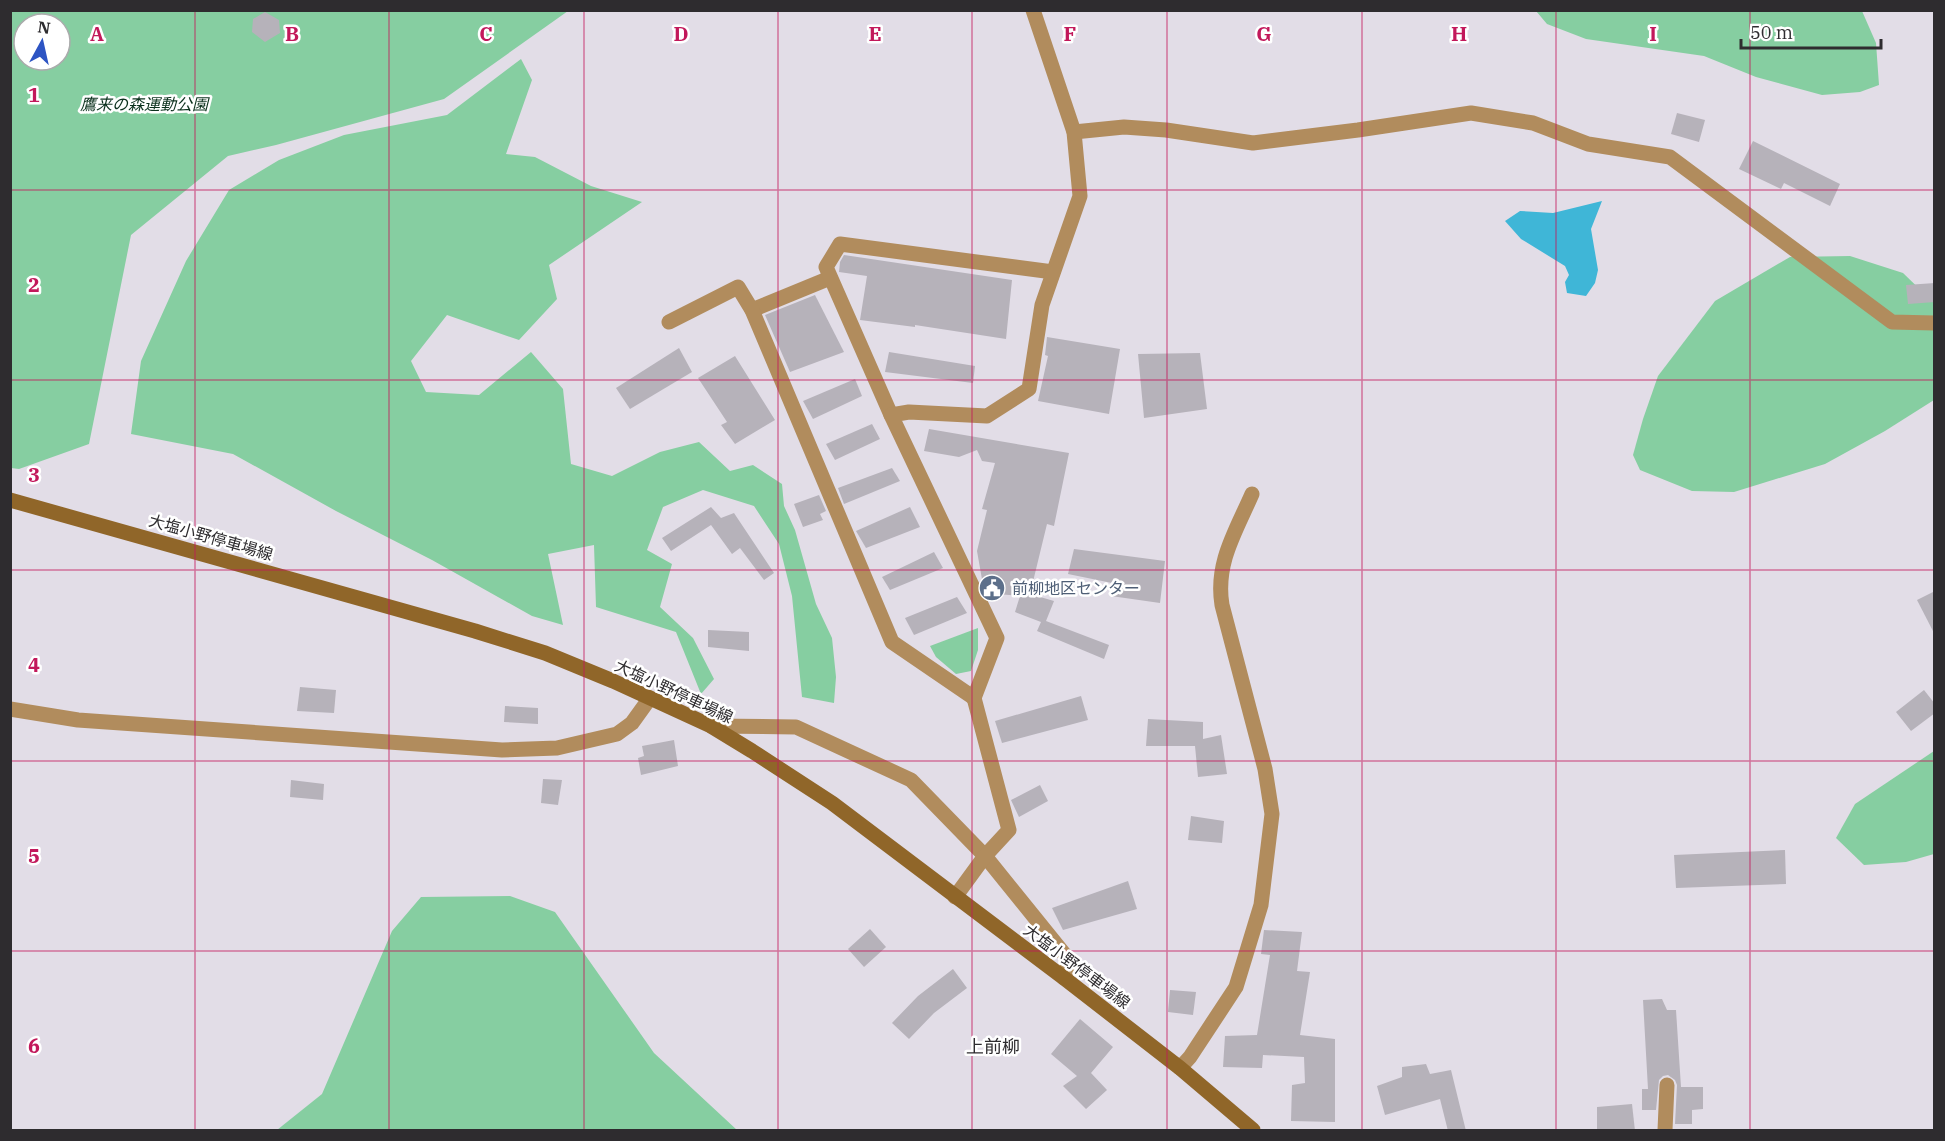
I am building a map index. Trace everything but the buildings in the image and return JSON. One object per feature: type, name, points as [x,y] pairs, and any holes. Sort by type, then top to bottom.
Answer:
[{"type":"main road","name":"大塩小野停車場線","points":[[10,500],[475,631],[545,653],[711,726],[832,803],[1180,1068],[1253,1131]]},
{"type":"street","points":[[891,415],[909,412],[987,416],[1029,389],[1042,305],[1080,196],[1074,132],[1034,10]]},
{"type":"street","points":[[1074,132],[1124,127],[1166,130],[1253,143],[1471,113],[1533,123],[1588,144],[1670,157],[1892,322],[1935,323]]},
{"type":"street","points":[[955,897],[985,856],[1009,830],[974,698],[997,638],[891,415],[826,267],[840,244],[1053,273]]},
{"type":"street","points":[[752,310],[830,278]]},
{"type":"street","points":[[669,322],[738,286],[752,310],[892,642],[974,698]]},
{"type":"street","points":[[1180,1068],[1190,1057],[1236,987],[1261,905],[1272,814],[1265,769],[1219,587],[1224,557],[1252,494]]},
{"type":"street","points":[[10,710],[78,720],[502,750],[557,748],[617,734],[632,723],[650,699]]},
{"type":"street","points":[[711,726],[796,727],[911,780],[985,856],[1069,960],[1064,978]]},
{"type":"street","points":[[1665,1131],[1667,1085]]},
{"type":"green space","name":"鷹来の森運動公園","points":[[11,11],[568,11],[444,99],[228,156],[131,235],[89,444],[19,469],[11,468]]},
{"type":"green space","points":[[1536,11],[1862,11],[1876,43],[1879,85],[1860,92],[1822,95],[1756,77],[1704,56],[1586,39],[1547,24]]},
{"type":"green space","points":[[521,59],[532,80],[506,154],[535,157],[591,186],[642,202],[549,265],[557,299],[519,340],[447,315],[411,361],[426,392],[479,395],[531,352],[563,389],[571,464],[612,476],[660,452],[699,442],[730,471],[753,465],[782,484],[784,506],[795,530],[816,604],[832,638],[836,677],[834,703],[802,697],[792,596],[779,544],[754,506],[703,490],[663,507],[647,550],[672,564],[660,607],[693,638],[714,679],[701,694],[676,632],[596,607],[594,545],[548,554],[563,625],[532,616],[233,454],[131,434],[141,361],[186,261],[229,190],[279,160],[344,135],[447,115]]},
{"type":"green space","points":[[1850,256],[1903,273],[1934,303],[1934,400],[1885,431],[1825,464],[1734,492],[1692,491],[1640,470],[1633,455],[1658,376],[1715,301],[1790,257]]},
{"type":"green space","points":[[978,628],[978,650],[971,671],[956,674],[936,657],[930,646]]},
{"type":"green space","points":[[1934,751],[1934,854],[1906,862],[1864,865],[1836,838],[1855,804]]},
{"type":"green space","points":[[510,896],[555,912],[654,1053],[737,1130],[277,1130],[322,1094],[392,931],[421,897]]},
{"type":"water","points":[[1602,201],[1591,229],[1598,270],[1595,283],[1586,296],[1567,293],[1565,282],[1569,275],[1565,266],[1521,239],[1505,221],[1520,211],[1553,213]]},
{"type":"place","name":"前柳地区センター","points":[[992,588]]},
{"type":"district","name":"上前柳","points":[[993,1046]]}]
